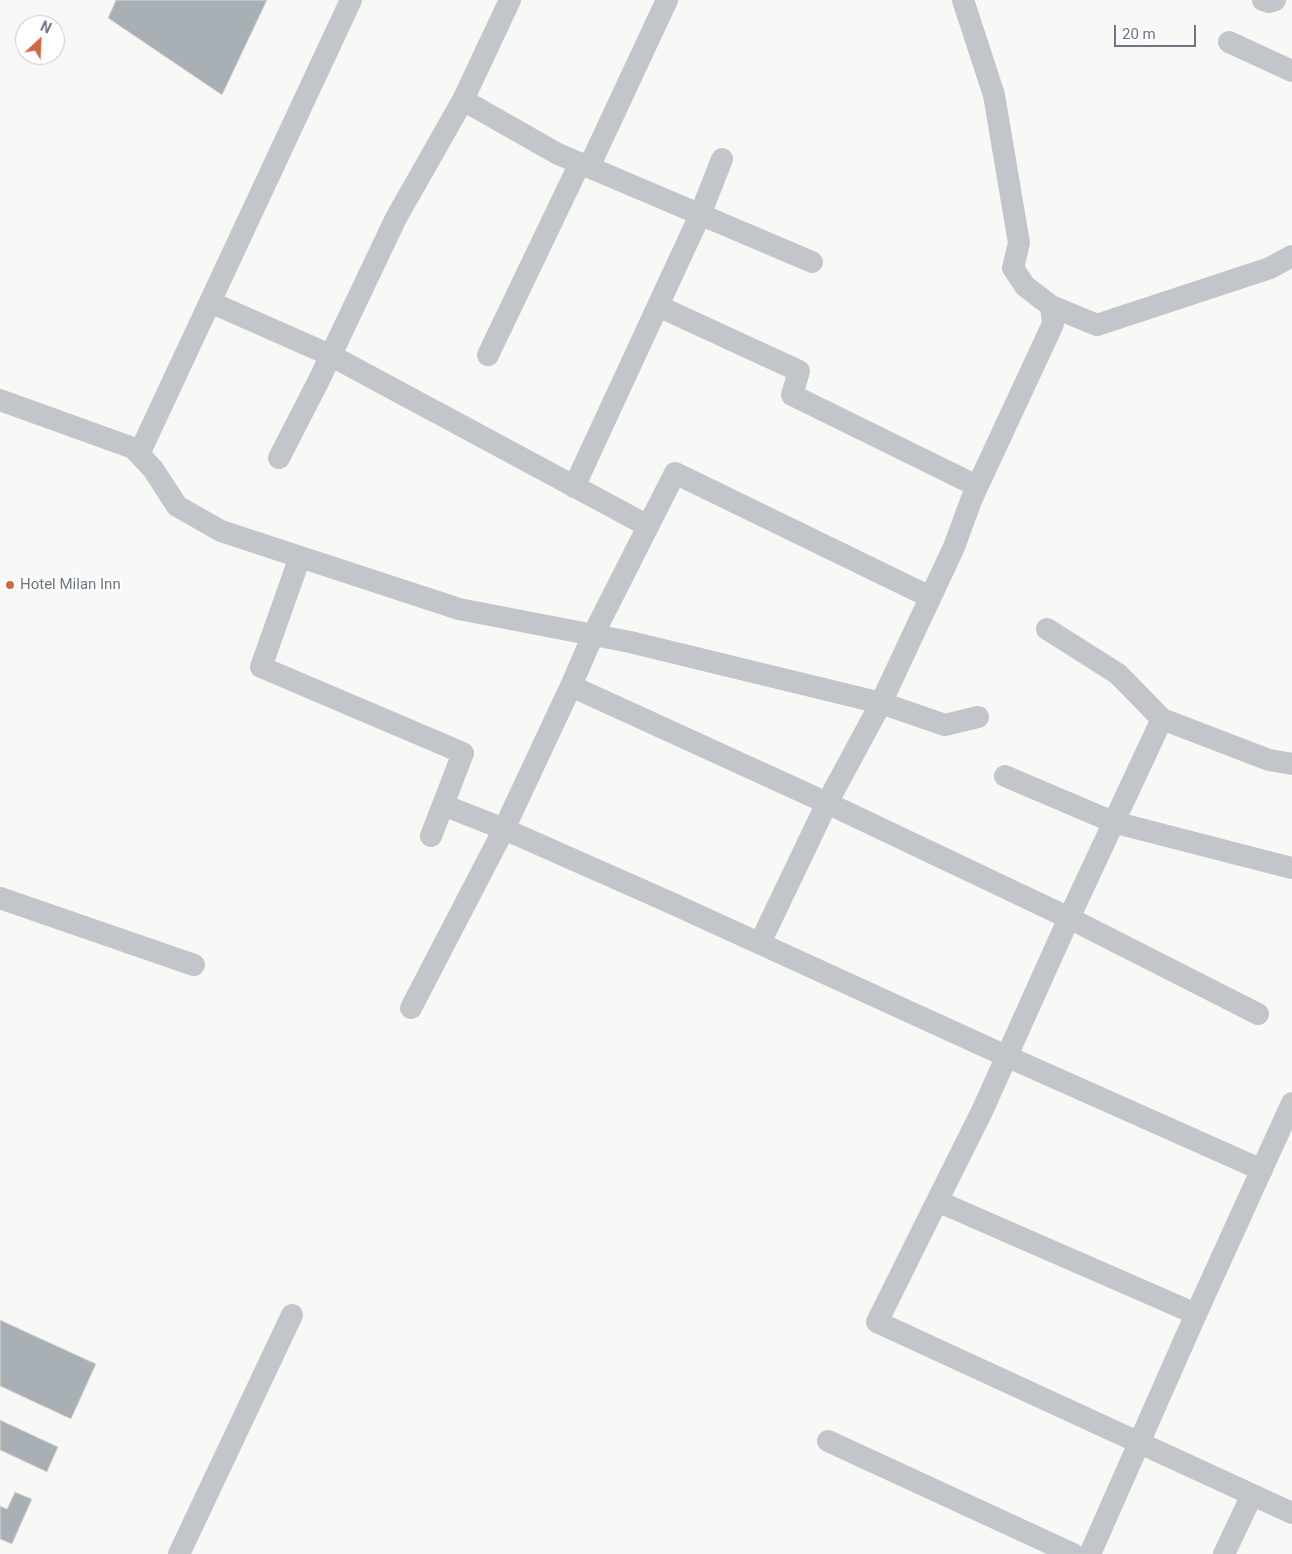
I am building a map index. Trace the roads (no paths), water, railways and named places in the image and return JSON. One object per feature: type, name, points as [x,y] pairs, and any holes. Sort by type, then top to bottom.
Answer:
[{"type":"street","points":[[139,454],[351,0]]},
{"type":"street","points":[[279,458],[396,218],[463,100],[510,0]]},
{"type":"street","points":[[488,355],[667,0]]},
{"type":"street","points":[[963,0],[994,95],[1019,243],[1013,268],[1025,286],[1051,306],[1097,325],[1270,268],[1292,256]]},
{"type":"street","points":[[1264,0],[1269,2],[1275,0]]},
{"type":"street","points":[[1229,42],[1292,71]]},
{"type":"street","points":[[463,100],[558,154],[812,262]]},
{"type":"street","points":[[574,487],[700,215],[722,159]]},
{"type":"street","points":[[210,302],[330,355],[648,526]]},
{"type":"street","points":[[658,306],[799,371],[792,395],[977,486]]},
{"type":"street","points":[[760,943],[827,804],[881,703],[954,546],[977,486],[1053,324],[1051,306]]},
{"type":"street","points":[[0,400],[133,448],[153,469],[177,506],[222,531],[459,609],[640,644],[881,703],[945,725],[978,717]]},
{"type":"street","points":[[411,1008],[504,829],[593,635],[675,473],[930,598]]},
{"type":"street","points":[[300,557],[261,667],[463,753],[431,836]]},
{"type":"street","points":[[1047,628],[1118,674],[1162,718],[1268,760],[1292,764]]},
{"type":"street","points":[[571,686],[1069,918],[1258,1014]]},
{"type":"street","points":[[1162,718],[982,1109],[877,1322],[1292,1513]]},
{"type":"street","points":[[1006,776],[1113,822],[1292,868]]},
{"type":"street","points":[[443,805],[504,829],[760,943],[1006,1056],[1262,1170]]},
{"type":"street","points":[[0,898],[194,965]]},
{"type":"street","points":[[1090,1554],[1196,1314],[1289,1116]]},
{"type":"street","points":[[936,1201],[1196,1314]]},
{"type":"street","points":[[179,1554],[292,1315]]},
{"type":"street","points":[[828,1441],[1073,1554]]},
{"type":"street","points":[[1224,1554],[1252,1495]]},
{"type":"place","name":"Hotel Milan Inn","points":[[10,585]]}]
